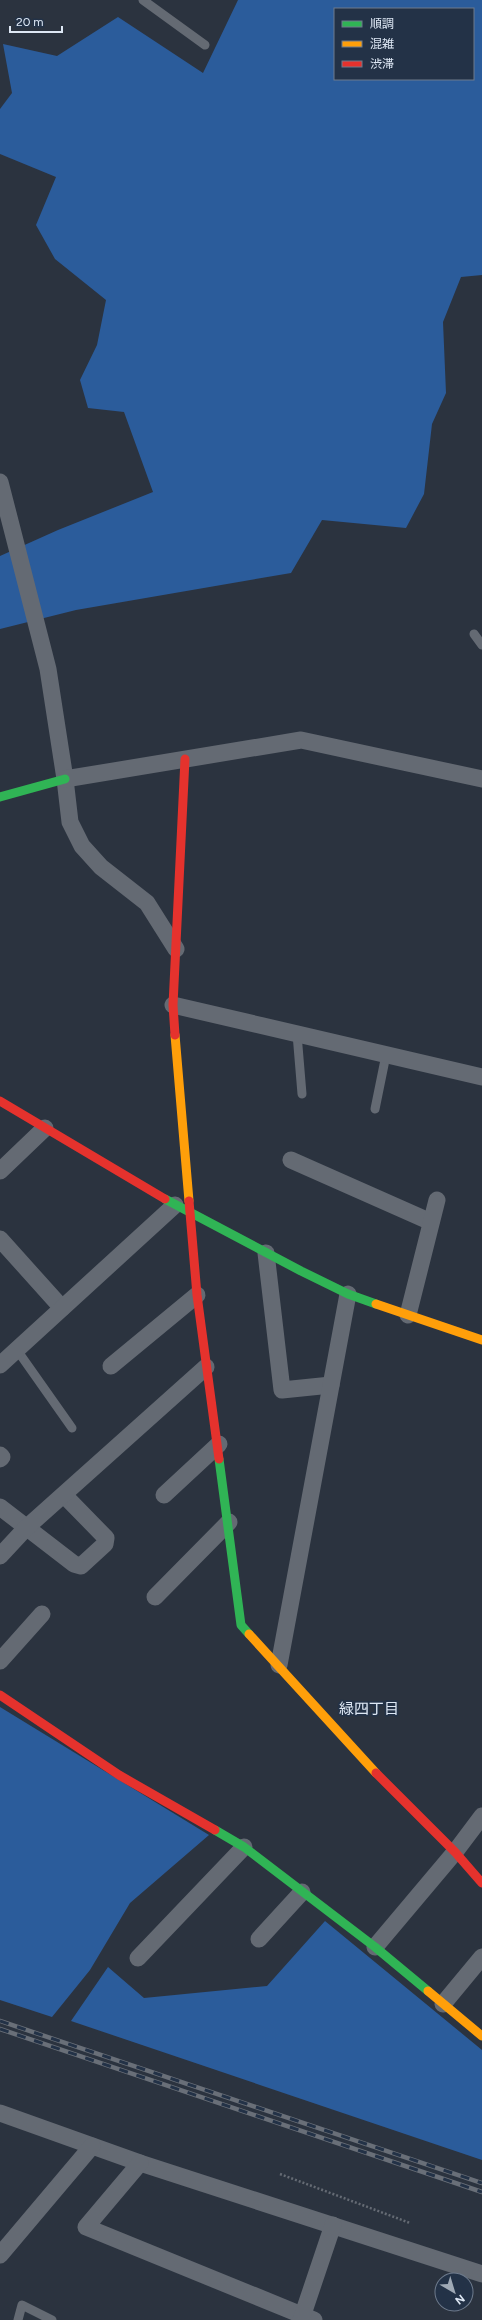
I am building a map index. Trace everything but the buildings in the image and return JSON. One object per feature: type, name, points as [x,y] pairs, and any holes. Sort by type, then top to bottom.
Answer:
[{"type":"street","points":[[0,482],[48,669],[65,778],[70,822],[82,846],[101,867],[147,903],[176,949]]},
{"type":"street","points":[[0,797],[65,778],[300,740],[482,779]]},
{"type":"street","points":[[185,759],[173,1005],[197,1295],[229,1522],[241,1625],[384,1782],[455,1852],[482,1883]]},
{"type":"street","points":[[173,1005],[482,1077]]},
{"type":"street","points":[[0,1101],[190,1214],[348,1294],[482,1340]]},
{"type":"street","points":[[0,1171],[45,1128]]},
{"type":"street","points":[[291,1160],[431,1222]]},
{"type":"street","points":[[408,1315],[437,1200]]},
{"type":"street","points":[[6,1356],[62,1308],[175,1205]]},
{"type":"street","points":[[0,1239],[62,1308]]},
{"type":"street","points":[[266,1253],[282,1390],[331,1385]]},
{"type":"street","points":[[279,1665],[348,1294]]},
{"type":"street","points":[[111,1366],[197,1295]]},
{"type":"street","points":[[0,1556],[26,1528],[206,1367]]},
{"type":"street","points":[[164,1495],[218,1444]]},
{"type":"street","points":[[0,1455],[2,1457],[0,1459]]},
{"type":"street","points":[[0,1507],[74,1564],[81,1566],[105,1544],[106,1538],[64,1495]]},
{"type":"street","points":[[155,1598],[229,1522]]},
{"type":"street","points":[[0,1661],[42,1614]]},
{"type":"street","points":[[0,1695],[119,1775],[244,1847],[375,1947],[482,2036]]},
{"type":"street","points":[[375,1947],[455,1852],[482,1816]]},
{"type":"street","points":[[138,1958],[244,1847]]},
{"type":"street","points":[[259,1939],[302,1892]]},
{"type":"street","points":[[443,2004],[482,1957]]},
{"type":"street","points":[[0,2112],[140,2163],[482,2274]]},
{"type":"street","points":[[0,2255],[92,2146]]},
{"type":"street","points":[[140,2163],[86,2227],[306,2319],[333,2225]]},
{"type":"lane","points":[[143,0],[205,45]]},
{"type":"lane","points":[[474,634],[482,645]]},
{"type":"lane","points":[[297,1034],[302,1094]]},
{"type":"lane","points":[[375,1109],[386,1055]]},
{"type":"lane","points":[[6,1356],[72,1428]]},
{"type":"lane","points":[[18,2320],[22,2305],[52,2320]]},
{"type":"path","points":[[280,2174],[410,2223]]},
{"type":"shaded area","points":[[238,0],[482,0],[482,275],[461,277],[443,322],[446,393],[432,424],[424,494],[406,528],[322,520],[291,573],[76,610],[0,629],[0,556],[58,530],[153,492],[124,412],[88,408],[80,380],[97,345],[106,300],[55,259],[36,225],[56,177],[0,154],[0,109],[12,93],[3,44],[57,56],[118,17],[203,73]]},
{"type":"shaded area","points":[[0,1707],[209,1835],[130,1903],[90,1970],[52,2017],[0,2000]]},
{"type":"shaded area","points":[[325,1921],[482,2050],[482,2160],[71,2021],[108,1967],[144,1998],[267,1986]]},
{"type":"railway","points":[[0,2021],[482,2183]]},
{"type":"railway","points":[[0,2029],[482,2192]]},
{"type":"traffic: fast","points":[[0,797],[65,779]]},
{"type":"traffic: fast","points":[[165,1199],[301,1271],[348,1294],[376,1304]]},
{"type":"traffic: fast","points":[[219,1459],[241,1625],[249,1634]]},
{"type":"traffic: fast","points":[[215,1830],[244,1847],[375,1947],[428,1991]]},
{"type":"traffic: slow","points":[[175,1035],[189,1201]]},
{"type":"traffic: slow","points":[[376,1304],[482,1340]]},
{"type":"traffic: slow","points":[[249,1634],[376,1773]]},
{"type":"traffic: slow","points":[[428,1991],[482,2036]]},
{"type":"traffic: jam","points":[[175,1035],[173,1005],[185,759]]},
{"type":"traffic: jam","points":[[0,1101],[165,1199]]},
{"type":"traffic: jam","points":[[189,1201],[197,1295],[219,1459]]},
{"type":"traffic: jam","points":[[0,1695],[119,1775],[215,1830]]},
{"type":"traffic: jam","points":[[376,1773],[455,1852],[482,1883]]},
{"type":"district","name":"緑四丁目","points":[[369,1709]]}]
